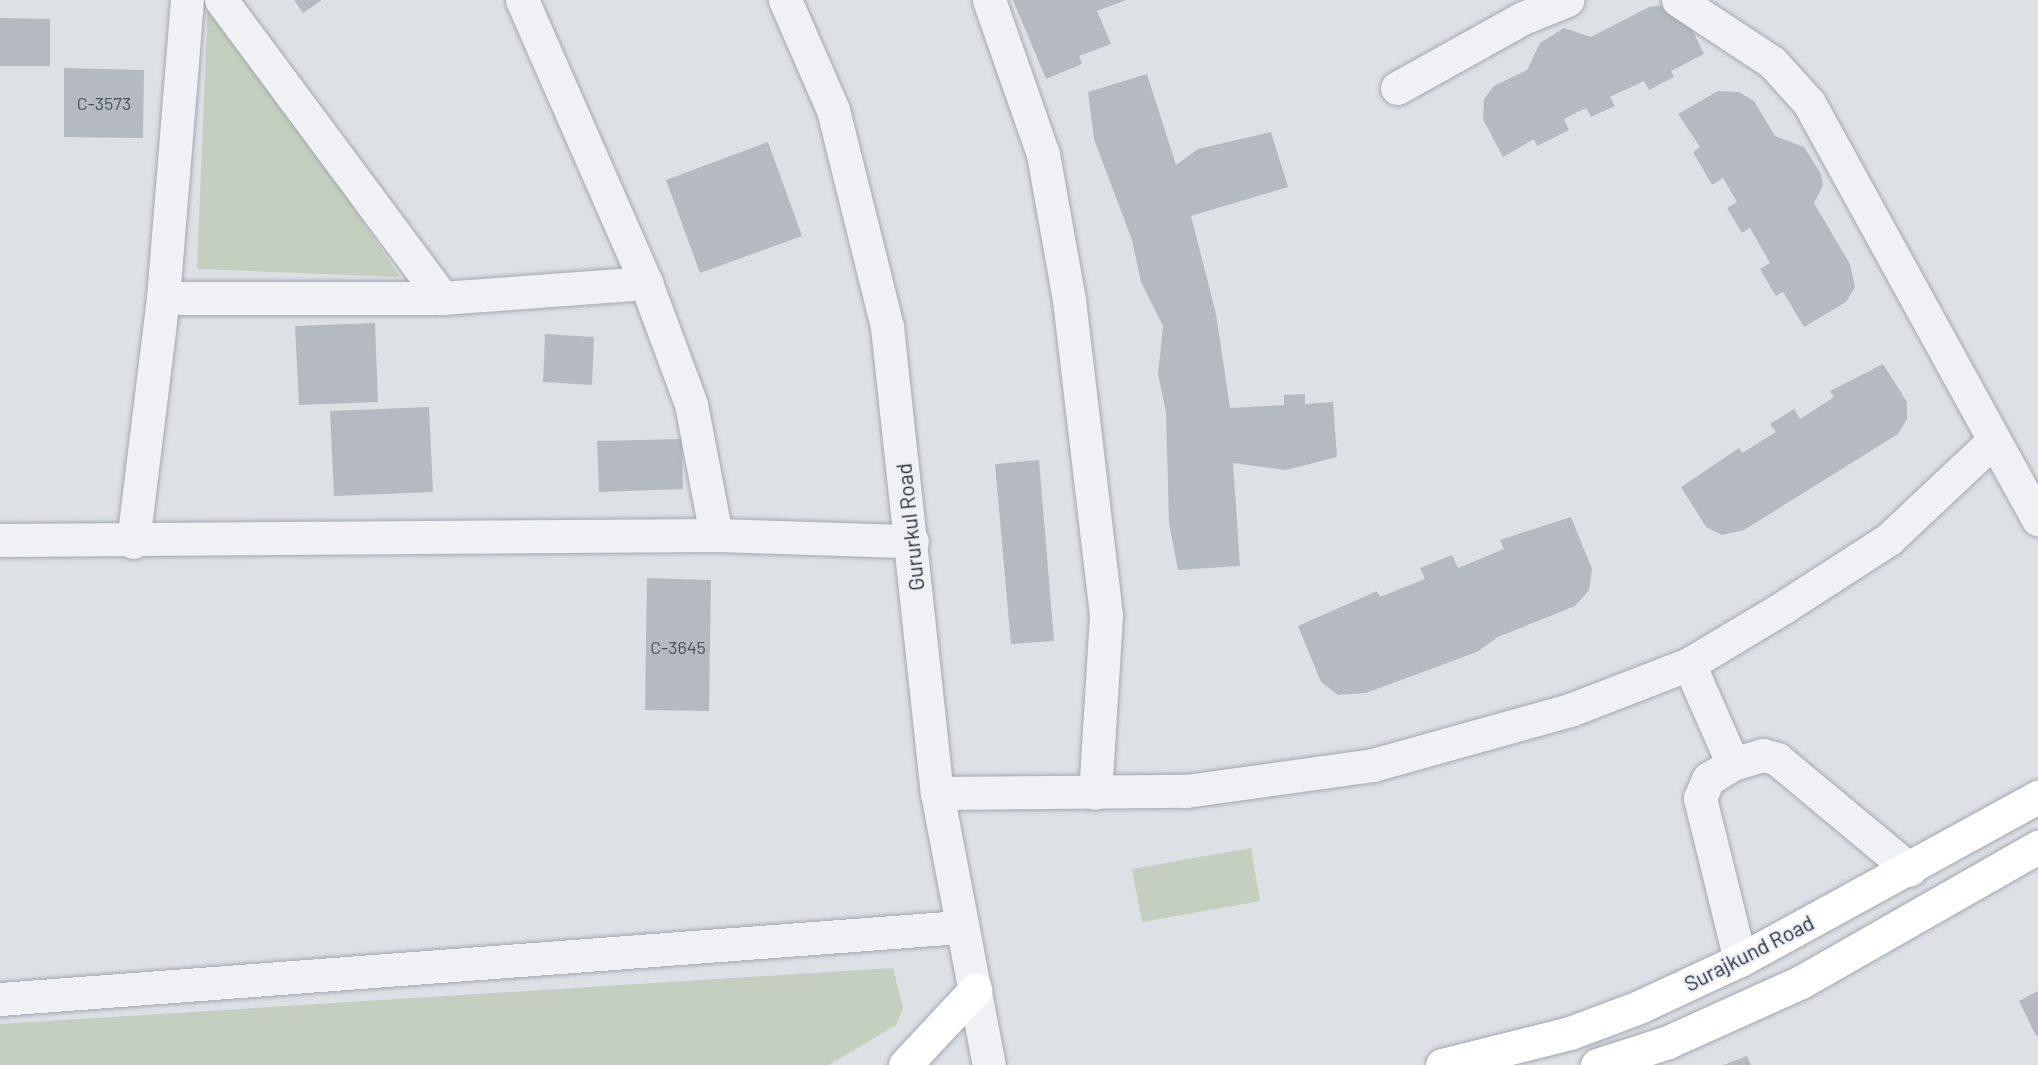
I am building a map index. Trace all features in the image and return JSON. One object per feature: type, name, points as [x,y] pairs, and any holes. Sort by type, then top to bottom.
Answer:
[{"type":"main road","name":"Surajkund Road","points":[[1442,1065],[1606,1020],[1740,960],[1910,870],[2038,796]]},
{"type":"main road","points":[[1598,1065],[1668,1042],[1801,982],[2038,847]]},
{"type":"main road","points":[[905,1065],[975,990]]},
{"type":"street","points":[[133,542],[163,298],[187,0]]},
{"type":"street","points":[[221,0],[442,298]]},
{"type":"street","points":[[522,0],[646,283],[691,405],[716,535]]},
{"type":"street","name":"Gururkul Road","points":[[785,0],[832,110],[871,247],[887,327],[938,793],[959,927],[975,990],[989,1065]]},
{"type":"street","points":[[989,0],[1043,154],[1069,300],[1106,615],[1095,793]]},
{"type":"street","points":[[1397,88],[1523,18],[1567,0]]},
{"type":"street","points":[[1678,0],[1772,62],[1798,88],[2038,519]]},
{"type":"street","points":[[163,298],[442,298],[646,283]]},
{"type":"street","points":[[938,793],[1186,791],[1373,765],[1570,710],[1689,664],[1889,539],[1994,440]]},
{"type":"street","points":[[0,540],[133,542],[716,535],[912,540]]},
{"type":"street","points":[[1689,664],[1733,764]]},
{"type":"street","points":[[1740,960],[1701,819],[1700,798],[1708,779],[1733,764],[1763,755],[1777,759],[1910,870]]},
{"type":"street","points":[[0,999],[959,927]]},
{"type":"green space","points":[[208,0],[214,0],[400,277],[197,269]]},
{"type":"green space","points":[[1251,848],[1260,901],[1142,922],[1132,869]]},
{"type":"green space","points":[[893,968],[903,1008],[896,1025],[829,1065],[0,1065],[0,1024]]},
{"type":"building","points":[[294,0],[322,0],[303,13]]},
{"type":"building","points":[[1013,0],[1126,0],[1097,11],[1111,44],[1079,56],[1082,64],[1046,79]]},
{"type":"building","points":[[1670,4],[1684,13],[1704,54],[1671,71],[1674,77],[1649,90],[1644,81],[1610,97],[1615,106],[1591,117],[1586,108],[1564,119],[1569,130],[1537,146],[1534,139],[1503,157],[1483,119],[1484,99],[1494,86],[1527,70],[1540,43],[1564,28],[1591,37],[1649,7]]},
{"type":"building","points":[[0,18],[50,19],[50,66],[0,66]]},
{"type":"building","points":[[64,68],[144,70],[143,138],[64,137]]},
{"type":"building","points":[[1147,74],[1176,165],[1198,149],[1271,132],[1288,187],[1191,216],[1216,314],[1230,408],[1284,405],[1284,395],[1305,394],[1305,404],[1333,402],[1337,457],[1286,470],[1233,463],[1240,566],[1178,570],[1169,523],[1166,412],[1158,374],[1163,326],[1141,282],[1132,240],[1094,139],[1088,92]]},
{"type":"building","points":[[1718,91],[1739,92],[1754,101],[1775,136],[1804,147],[1821,174],[1823,186],[1814,203],[1850,264],[1855,287],[1846,302],[1804,327],[1783,292],[1776,296],[1760,269],[1770,263],[1750,228],[1742,233],[1727,208],[1737,202],[1723,178],[1712,185],[1693,152],[1700,147],[1678,114]]},
{"type":"building","points":[[768,142],[802,236],[700,273],[666,180]]},
{"type":"building","points":[[375,323],[378,402],[299,405],[295,326]]},
{"type":"building","points":[[545,334],[594,337],[592,385],[543,382]]},
{"type":"building","points":[[1883,364],[1907,402],[1907,419],[1898,434],[1744,530],[1722,535],[1706,527],[1681,487],[1739,448],[1742,453],[1776,432],[1770,424],[1794,409],[1800,419],[1834,397],[1830,391]]},
{"type":"building","points":[[429,407],[433,492],[334,496],[330,411]]},
{"type":"building","points":[[682,439],[683,489],[599,492],[597,441]]},
{"type":"building","points":[[1039,460],[1054,641],[1011,644],[995,464]]},
{"type":"building","points":[[1571,517],[1592,569],[1589,590],[1575,606],[1498,637],[1477,652],[1366,693],[1338,695],[1321,682],[1298,626],[1377,591],[1380,597],[1425,579],[1420,568],[1452,555],[1458,568],[1504,549],[1500,540]]},
{"type":"building","points":[[647,578],[711,580],[709,711],[645,710]]},
{"type":"building","points":[[2038,991],[2038,1035],[2036,1036],[2019,1001]]},
{"type":"building","points":[[1747,1056],[1751,1065],[1723,1065]]}]
